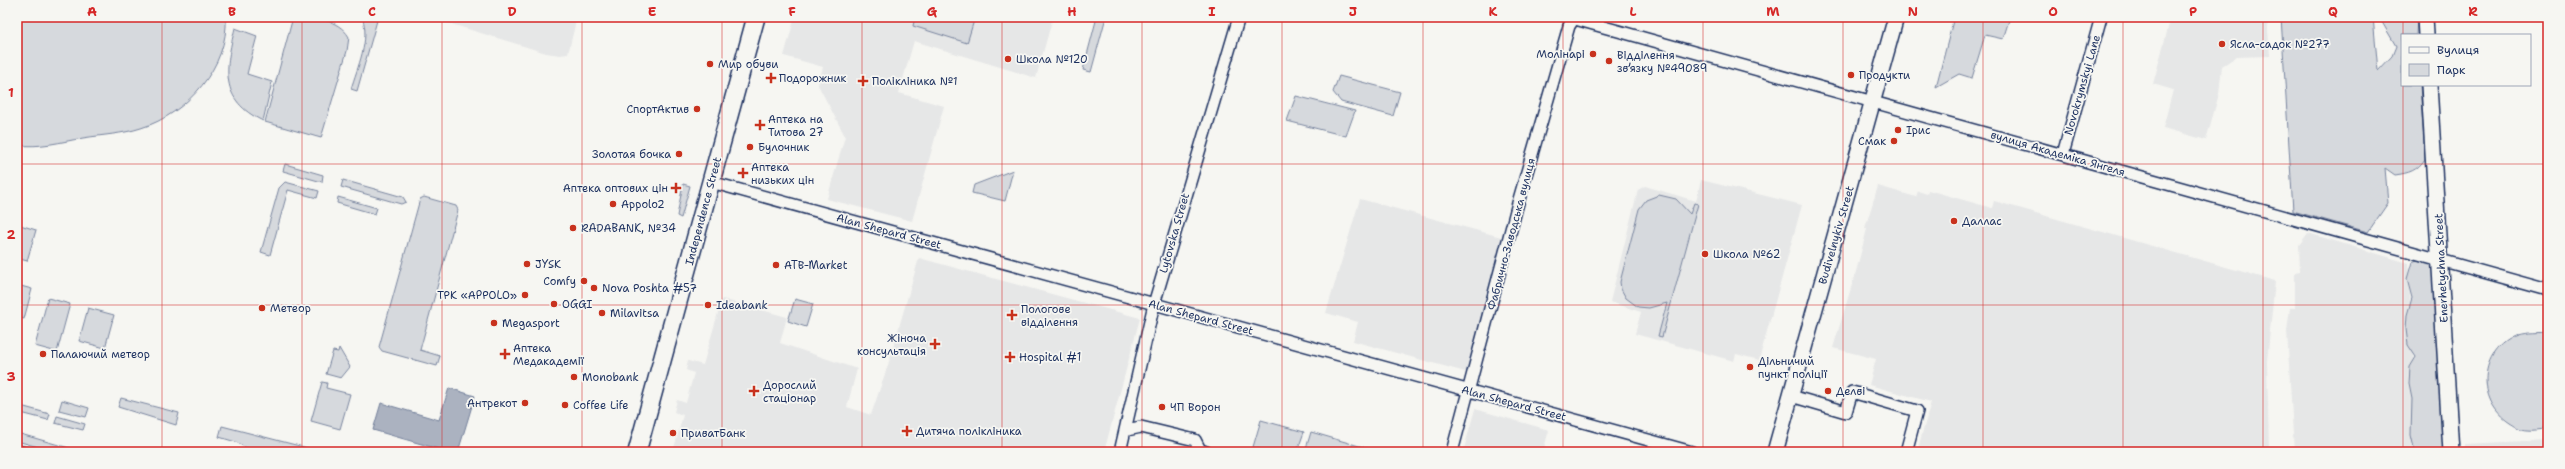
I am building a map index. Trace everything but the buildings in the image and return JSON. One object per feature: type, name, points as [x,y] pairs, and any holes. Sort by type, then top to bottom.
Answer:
[{"type":"main road","name":"Independence Street","points":[[637,452],[756,17]]},
{"type":"street","name":"Lytovska Street","points":[[1120,452],[1127,430],[1154,304],[1239,17]]},
{"type":"street","name":"Budivelnykiv Street","points":[[1775,452],[1896,17]]},
{"type":"street","name":"Novokrymskyi Lane","points":[[2063,154],[2101,17]]},
{"type":"street","points":[[2424,17],[2426,34]]},
{"type":"street","name":"вулиця Академіка Янгеля","points":[[1572,18],[2548,290]]},
{"type":"street","name":"Фабрично-Заводська вулиця","points":[[1452,452],[1572,18]]},
{"type":"street","name":"Enerhetychna Street","points":[[2429,86],[2441,261],[2451,452]]},
{"type":"street","name":"Alan Shepard Street","points":[[711,182],[1692,452]]},
{"type":"street","points":[[1791,396],[1846,412],[1852,392],[1917,411],[1906,452]]},
{"type":"street","points":[[1127,430],[1141,427],[1195,440],[1200,450],[1206,452]]},
{"type":"shaded area","points":[[436,17],[577,17],[568,54],[560,55],[546,53],[435,19]]},
{"type":"shaded area","points":[[784,17],[1053,17],[1036,78],[914,41],[899,93],[944,106],[912,221],[827,199],[845,136],[818,85],[823,67],[784,56],[794,20]]},
{"type":"shaded area","points":[[2171,17],[2267,17],[2270,56],[2236,57],[2222,66],[2219,94],[2206,140],[2163,128],[2173,90],[2153,84]]},
{"type":"shaded area","name":"Школа №62","points":[[1701,180],[1802,205],[1759,360],[1736,354],[1734,361],[1635,334],[1641,312],[1610,302],[1638,190],[1645,186],[1696,201]]},
{"type":"shaded area","points":[[1878,186],[1916,197],[1918,191],[1927,194],[1928,190],[1992,208],[1994,201],[2275,281],[2267,361],[2269,452],[1917,452],[1931,402],[1869,385],[1876,359],[1833,348],[1857,268],[1867,229],[1865,228]]},
{"type":"shaded area","points":[[1360,199],[1505,238],[1469,373],[1353,341],[1358,322],[1326,313]]},
{"type":"shaded area","points":[[2308,233],[2408,263],[2420,452],[2294,452],[2287,331],[2290,308],[2295,308],[2295,272],[2300,271],[2299,245]]},
{"type":"shaded area","name":"Hospital #1","points":[[919,258],[1140,318],[1104,452],[673,452],[683,415],[674,412],[677,400],[686,403],[694,373],[686,370],[688,361],[703,365],[722,299],[787,317],[780,343],[857,369],[847,407],[871,415],[888,365]]},
{"type":"shaded area","points":[[449,388],[475,396],[458,452],[449,452],[373,430],[381,403],[439,420]]},
{"type":"shaded area","points":[[1475,409],[1549,430],[1543,452],[1463,452]]},
{"type":"shaded area","points":[[2548,440],[2548,452],[2464,452],[2464,444]]},
{"type":"green space","points":[[17,17],[226,17],[225,35],[213,70],[202,86],[189,100],[174,112],[158,121],[134,130],[50,144],[26,146],[17,145]]},
{"type":"green space","points":[[293,17],[316,18],[331,22],[344,31],[349,37],[347,51],[321,138],[265,122]]},
{"type":"green space","points":[[362,17],[378,17],[357,91],[351,89],[364,44],[365,35]]},
{"type":"green space","points":[[915,17],[975,17],[967,43],[913,26]]},
{"type":"green space","points":[[1097,17],[1106,17],[1091,72],[1083,70]]},
{"type":"green space","points":[[1954,17],[2010,17],[2003,39],[1985,35],[1972,78],[1959,74],[1936,87]]},
{"type":"green space","points":[[2281,17],[2373,17],[2378,71],[2392,56],[2396,46],[2379,17],[2417,17],[2416,34],[2401,34],[2401,86],[2420,86],[2425,159],[2416,169],[2404,173],[2395,175],[2385,168],[2388,203],[2368,232],[2293,211]]},
{"type":"green space","points":[[235,28],[257,36],[247,74],[272,82],[263,121],[249,113],[232,93],[228,70]]},
{"type":"green space","points":[[1339,76],[1400,92],[1393,116],[1341,102],[1333,92]]},
{"type":"green space","points":[[1296,96],[1355,111],[1346,136],[1287,121]]},
{"type":"green space","points":[[285,164],[323,175],[322,182],[283,171]]},
{"type":"green space","points":[[1013,170],[1005,201],[972,193],[974,185]]},
{"type":"green space","points":[[343,180],[403,197],[406,202],[401,204],[341,187]]},
{"type":"green space","points":[[285,182],[319,191],[317,198],[288,190],[270,255],[261,252],[279,188]]},
{"type":"green space","points":[[683,184],[690,186],[681,218],[677,216]]},
{"type":"green space","points":[[1659,195],[1676,199],[1690,214],[1694,203],[1698,204],[1662,337],[1658,336],[1667,303],[1649,308],[1638,307],[1626,298],[1621,289],[1620,282],[1639,209],[1646,200]]},
{"type":"green space","points":[[338,197],[377,208],[375,214],[337,203]]},
{"type":"green space","points":[[424,197],[456,206],[458,210],[420,350],[440,356],[437,366],[382,351],[379,347],[420,199]]},
{"type":"green space","points":[[17,224],[36,230],[27,261],[17,258]]},
{"type":"green space","points":[[2422,258],[2435,262],[2455,452],[2415,452],[2411,435],[2412,399],[2409,384],[2410,367],[2416,357],[2408,345],[2406,329],[2407,315],[2412,298],[2407,279],[2412,262]]},
{"type":"green space","points":[[17,285],[32,289],[24,319],[17,317]]},
{"type":"green space","points":[[48,298],[70,304],[57,352],[35,346]]},
{"type":"green space","points":[[795,299],[813,304],[806,327],[788,321]]},
{"type":"green space","points":[[88,308],[114,315],[105,348],[79,341]]},
{"type":"green space","points":[[2548,332],[2548,429],[2532,430],[2518,428],[2499,414],[2491,402],[2487,389],[2486,376],[2489,364],[2495,352],[2504,342],[2521,334]]},
{"type":"green space","points":[[339,348],[350,367],[341,378],[326,374],[333,351],[338,352]]},
{"type":"green space","points":[[322,382],[327,383],[326,388],[350,394],[340,429],[311,421]]},
{"type":"green space","points":[[121,398],[179,413],[176,425],[118,407]]},
{"type":"green space","points":[[62,400],[89,408],[86,417],[59,410]]},
{"type":"green space","points":[[17,405],[50,414],[48,420],[17,412]]},
{"type":"green space","points":[[57,416],[85,424],[83,430],[55,423]]},
{"type":"green space","points":[[1261,420],[1304,432],[1297,452],[1268,452],[1253,447]]},
{"type":"green space","points":[[222,426],[315,450],[314,452],[253,452],[236,442],[219,437]]},
{"type":"green space","points":[[1311,432],[1373,450],[1373,452],[1305,452]]},
{"type":"green space","points":[[17,433],[83,452],[56,452],[17,441]]},
{"type":"tram line","points":[[17,444],[45,452]]},
{"type":"place","name":"Ясла-садок №277","points":[[2222,44]]},
{"type":"place","name":"Молінарі","points":[[1593,54]]},
{"type":"place","name":"Школа №120","points":[[1008,59]]},
{"type":"place","name":"Відділення зв’язку №49089","points":[[1609,61]]},
{"type":"place","name":"Мир обуви","points":[[710,64]]},
{"type":"place","name":"Продукти","points":[[1851,75]]},
{"type":"place","name":"Подорожник","points":[[771,78]]},
{"type":"place","name":"Полікліника №1","points":[[863,81]]},
{"type":"place","name":"СпортАктив","points":[[697,109]]},
{"type":"place","name":"Аптека на Титова 27","points":[[760,125]]},
{"type":"place","name":"Ірис","points":[[1898,130]]},
{"type":"place","name":"Смак","points":[[1894,141]]},
{"type":"place","name":"Булочник","points":[[750,147]]},
{"type":"place","name":"Золотая бочка","points":[[679,154]]},
{"type":"place","name":"Аптека низьких цін","points":[[743,173]]},
{"type":"place","name":"Аптека оптових цін","points":[[676,188]]},
{"type":"place","name":"Appolo2","points":[[613,204]]},
{"type":"place","name":"Даллас","points":[[1954,221]]},
{"type":"place","name":"RADABANK, №34","points":[[573,228]]},
{"type":"place","name":"Школа №62","points":[[1705,254]]},
{"type":"place","name":"JYSK","points":[[527,264]]},
{"type":"place","name":"ATB-Market","points":[[776,265]]},
{"type":"place","name":"Comfy","points":[[584,281]]},
{"type":"place","name":"Nova Poshta #57","points":[[594,288]]},
{"type":"place","name":"ТРК «APPOLO»","points":[[525,295]]},
{"type":"place","name":"OGGI","points":[[554,304]]},
{"type":"place","name":"Ideabank","points":[[708,305]]},
{"type":"place","name":"Метеор","points":[[262,308]]},
{"type":"place","name":"Milavitsa","points":[[602,313]]},
{"type":"place","name":"Пологове відділення","points":[[1012,315]]},
{"type":"place","name":"Megasport","points":[[494,323]]},
{"type":"place","name":"Жіноча консультація","points":[[935,344]]},
{"type":"place","name":"Палаючий метеор","points":[[43,354]]},
{"type":"place","name":"Аптека Медакадемії","points":[[505,354]]},
{"type":"place","name":"Hospital #1","points":[[1010,357]]},
{"type":"place","name":"Дільничий пункт поліції","points":[[1750,367]]},
{"type":"place","name":"Monobank","points":[[574,377]]},
{"type":"place","name":"Дорослий стаціонар","points":[[754,391]]},
{"type":"place","name":"Делві","points":[[1828,391]]},
{"type":"place","name":"Антрекот","points":[[525,403]]},
{"type":"place","name":"Coffee Life","points":[[565,405]]},
{"type":"place","name":"ЧП Ворон","points":[[1162,407]]},
{"type":"place","name":"Дитяча полікліника","points":[[907,431]]},
{"type":"place","name":"ПриватБанк","points":[[673,433]]}]
